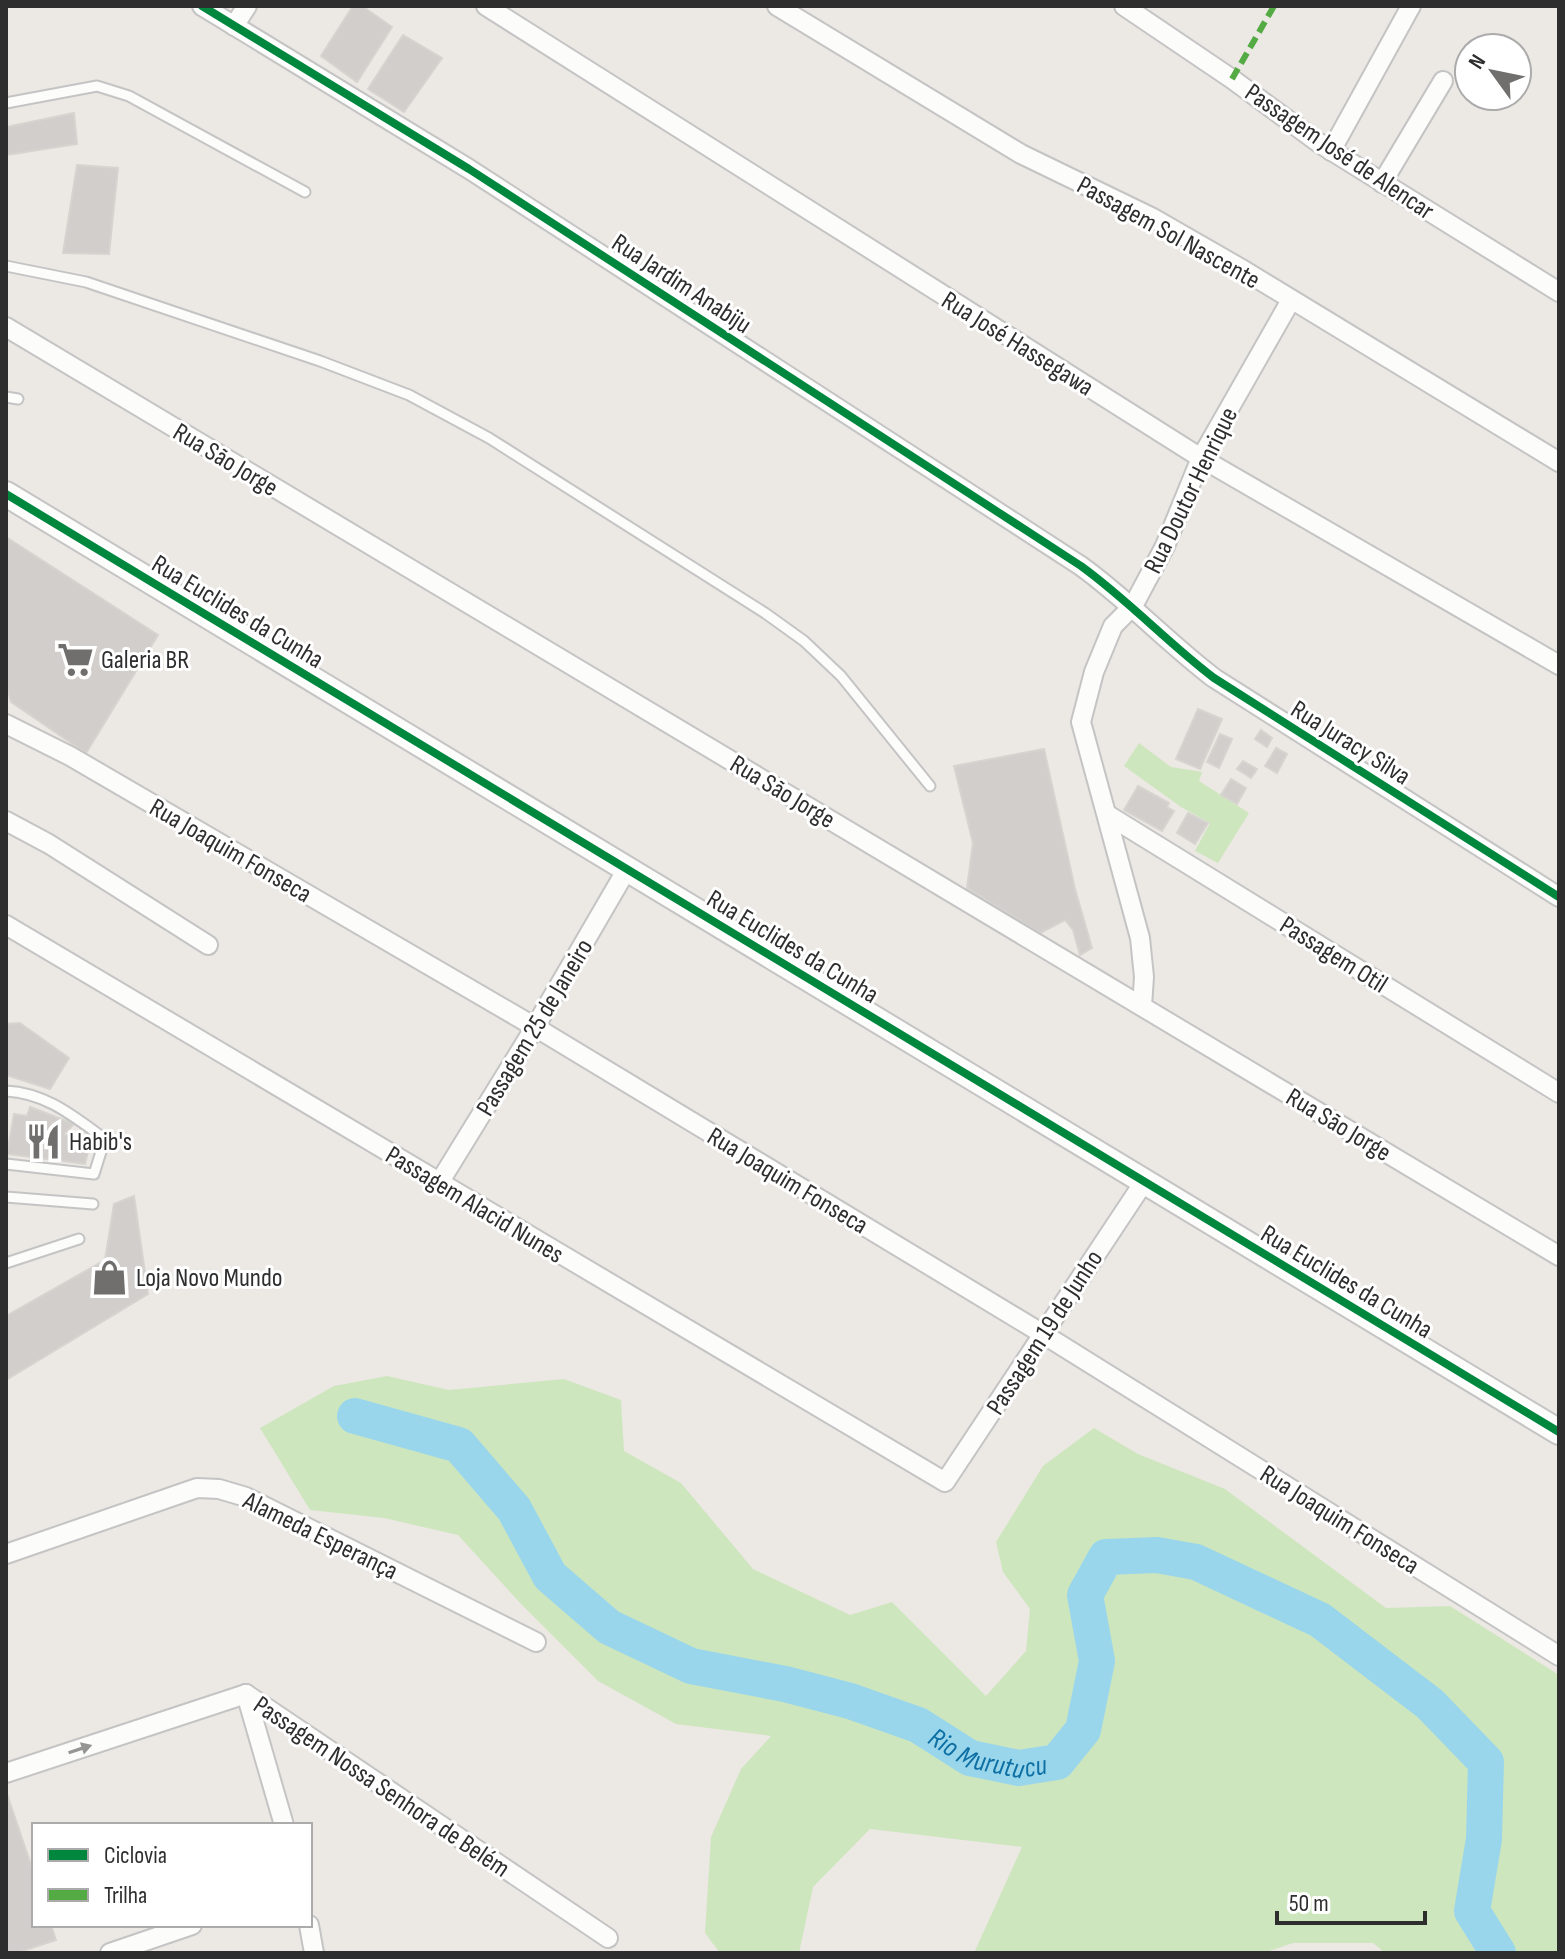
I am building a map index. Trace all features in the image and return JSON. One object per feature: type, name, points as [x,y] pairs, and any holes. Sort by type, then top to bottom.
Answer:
[{"type":"street","name":"Rua Jardim Anabiju","points":[[202,6],[483,178],[1081,566],[1133,606]]},
{"type":"street","points":[[234,26],[247,6]]},
{"type":"street","name":"Rua José Hassegawa","points":[[486,6],[1201,458],[1559,665]]},
{"type":"street","name":"Passagem Sol Nascente","points":[[777,6],[1021,154],[1153,218],[1559,462]]},
{"type":"street","name":"Passagem José de Alencar","points":[[1124,6],[1331,151],[1559,292]]},
{"type":"street","points":[[1331,151],[1411,6]]},
{"type":"street","points":[[1382,183],[1443,81]]},
{"type":"street","name":"Rua Doutor Henrique","points":[[1142,1006],[1144,977],[1140,938],[1081,722],[1094,672],[1113,626],[1133,606],[1165,546],[1201,458],[1291,300]]},
{"type":"street","name":"Rua São Jorge","points":[[6,327],[1559,1256]]},
{"type":"street","name":"Rua Euclides da Cunha","points":[[6,494],[1559,1432]]},
{"type":"street","name":"Rua Juracy Silva","points":[[1133,606],[1178,650],[1214,678],[1559,897]]},
{"type":"street","name":"Rua Joaquim Fonseca","points":[[6,724],[70,756],[535,1027],[1043,1334],[1559,1655]]},
{"type":"street","name":"Passagem Otil","points":[[1108,815],[1559,1093]]},
{"type":"street","points":[[6,821],[49,844],[208,945]]},
{"type":"street","name":"Passagem 25 de Janeiro","points":[[439,1183],[627,869]]},
{"type":"street","name":"Passagem Alacid Nunes","points":[[6,925],[945,1482]]},
{"type":"street","name":"Passagem 19 de Junho","points":[[945,1482],[1144,1182]]},
{"type":"street","name":"Alameda Esperança","points":[[6,1554],[197,1488],[219,1489],[246,1497],[536,1642]]},
{"type":"street","points":[[246,1694],[283,1823]]},
{"type":"street","name":"Passagem Nossa Senhora de Belém","points":[[6,1773],[246,1694],[608,1938]]},
{"type":"street","points":[[110,1953],[186,1927]]},
{"type":"street","points":[[309,1927],[314,1953]]},
{"type":"lane","points":[[6,103],[97,86],[129,96],[305,192]]},
{"type":"lane","points":[[6,266],[86,282],[320,361],[409,395],[489,438],[765,613],[804,641],[841,676],[930,786]]},
{"type":"lane","points":[[6,397],[18,399]]},
{"type":"lane","points":[[6,1091],[29,1092],[60,1106],[105,1139],[94,1174],[6,1164]]},
{"type":"lane","points":[[6,1197],[93,1204]]},
{"type":"lane","points":[[6,1263],[79,1239]]},
{"type":"green space","points":[[1139,743],[1171,767],[1202,772],[1199,781],[1249,813],[1218,863],[1195,851],[1210,823],[1181,807],[1124,766]]},
{"type":"green space","points":[[387,1376],[449,1390],[564,1379],[621,1400],[624,1451],[681,1483],[753,1569],[850,1615],[892,1602],[986,1696],[1026,1651],[1030,1609],[1003,1572],[996,1542],[1043,1466],[1094,1428],[1138,1454],[1225,1489],[1386,1608],[1450,1606],[1559,1675],[1559,1953],[1385,1953],[1373,1943],[1293,1943],[1263,1953],[974,1953],[1022,1847],[870,1829],[813,1887],[799,1953],[720,1953],[705,1933],[711,1837],[741,1769],[771,1736],[676,1724],[598,1681],[458,1535],[384,1518],[310,1510],[260,1428],[334,1386]]},
{"type":"building","points":[[353,6],[362,6],[392,27],[357,82],[321,56]]},
{"type":"building","points":[[403,35],[442,58],[404,112],[368,89]]},
{"type":"building","points":[[74,113],[77,144],[6,155],[6,127]]},
{"type":"building","points":[[77,165],[118,168],[109,254],[63,253]]},
{"type":"building","name":"Galeria BR","points":[[6,537],[158,635],[86,753],[11,702],[6,683]]},
{"type":"building","points":[[1198,709],[1222,719],[1200,769],[1176,759]]},
{"type":"building","points":[[1261,730],[1272,738],[1267,747],[1255,739]]},
{"type":"building","points":[[1220,734],[1232,739],[1219,768],[1207,762]]},
{"type":"building","points":[[1276,748],[1287,754],[1277,773],[1265,766]]},
{"type":"building","points":[[1044,749],[1075,889],[1092,948],[1080,955],[1073,930],[1065,920],[1040,933],[967,888],[973,843],[954,766]]},
{"type":"building","points":[[1243,761],[1257,769],[1251,778],[1237,769]]},
{"type":"building","points":[[1231,779],[1246,788],[1237,804],[1221,795]]},
{"type":"building","points":[[1138,786],[1169,803],[1167,807],[1174,811],[1162,831],[1124,810]]},
{"type":"building","points":[[1188,813],[1208,823],[1195,844],[1177,833]]},
{"type":"building","points":[[20,1023],[69,1058],[50,1089],[6,1075],[6,1024]]},
{"type":"building","name":"Habib's","points":[[30,1107],[74,1124],[64,1134],[89,1147],[85,1164],[7,1154],[14,1114],[27,1116]]},
{"type":"building","name":"Loja Novo Mundo","points":[[134,1196],[148,1294],[6,1380],[6,1316],[105,1260],[114,1204]]},
{"type":"building","points":[[6,1791],[32,1868],[32,1927],[52,1927],[56,1940],[16,1953],[6,1953]]},
{"type":"waterway","name":"Rio Murutucu","points":[[355,1416],[459,1445],[514,1509],[550,1576],[609,1627],[691,1666],[785,1684],[850,1701],[918,1725],[970,1758],[1019,1768],[1057,1762],[1083,1730],[1097,1661],[1085,1595],[1106,1557],[1157,1555],[1196,1562],[1320,1620],[1430,1704],[1486,1762],[1484,1839],[1472,1911],[1498,1953]]},
{"type":"marked path","points":[[1232,79],[1274,6]]},
{"type":"cycle path","points":[[202,6],[469,169],[1081,566],[1214,678],[1559,897]]},
{"type":"cycle path","points":[[6,494],[1559,1432]]},
{"type":"place","name":"Galeria BR","points":[[75,659]]},
{"type":"place","name":"Habib's","points":[[43,1141]]},
{"type":"place","name":"Loja Novo Mundo","points":[[110,1277]]}]
